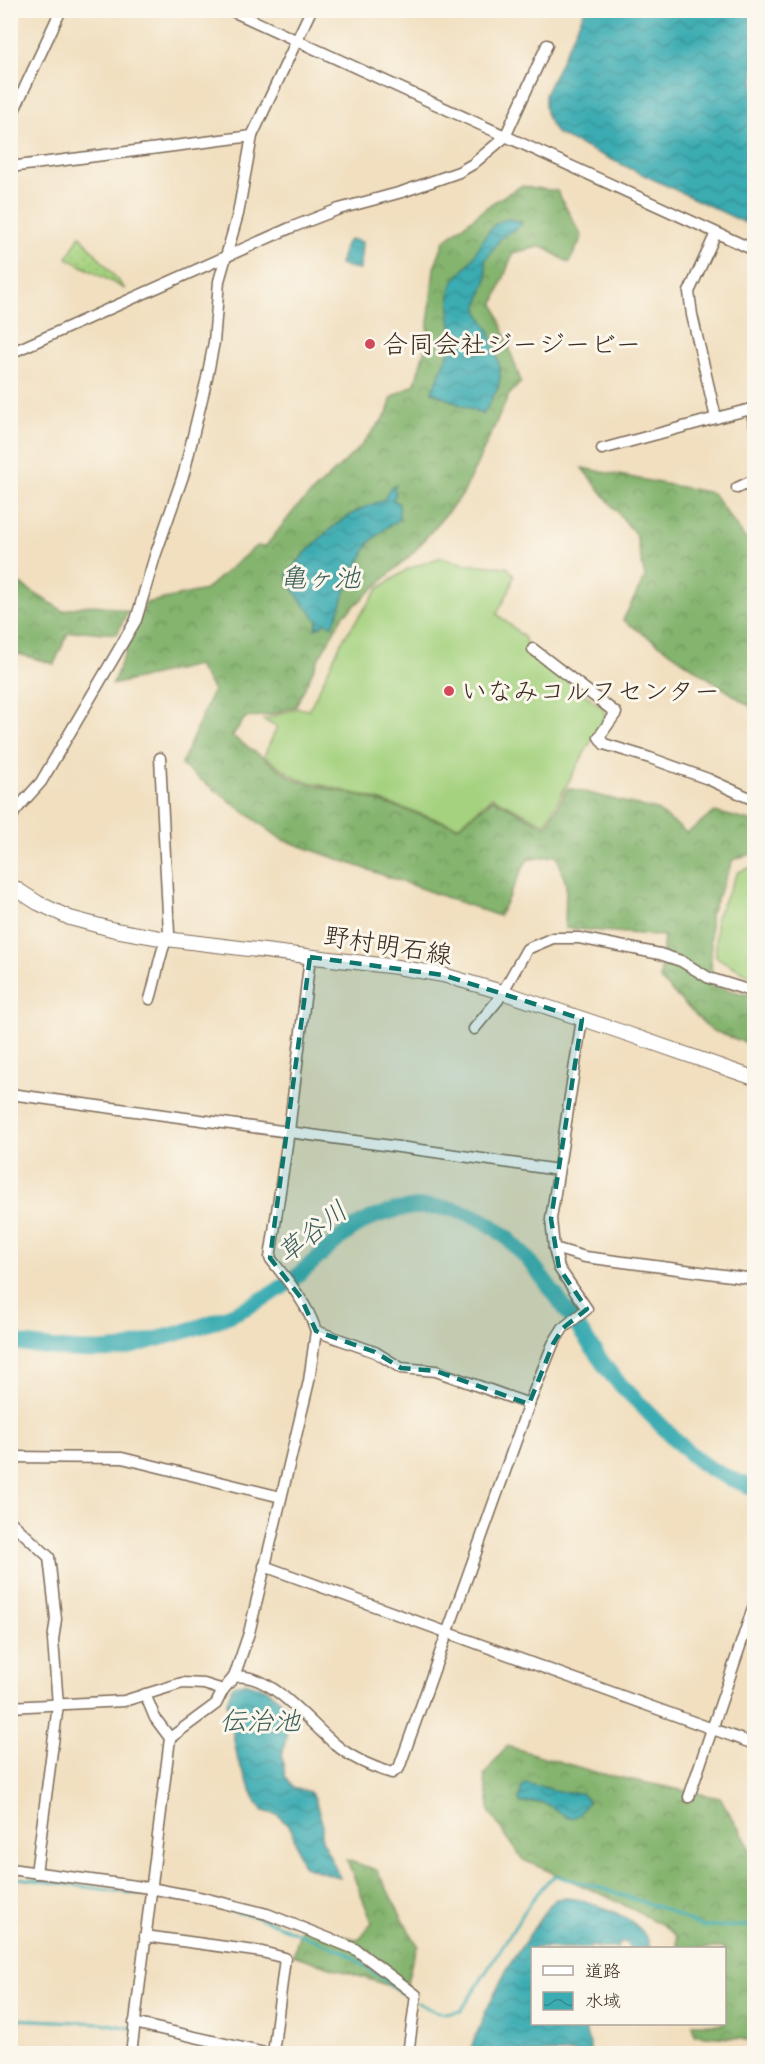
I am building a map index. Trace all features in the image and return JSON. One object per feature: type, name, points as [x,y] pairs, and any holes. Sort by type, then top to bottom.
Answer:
[{"type":"main road","name":"野村明石線","points":[[10,885],[38,903],[70,918],[115,930],[166,939],[443,975],[502,992],[754,1078]]},
{"type":"street","points":[[10,118],[61,10]]},
{"type":"street","points":[[230,10],[754,250]]},
{"type":"street","points":[[10,821],[15,811],[41,782],[136,620],[184,472],[207,378],[214,342],[219,280],[238,214],[252,136],[311,10]]},
{"type":"street","points":[[10,351],[15,351],[311,220],[339,209],[402,192],[459,172],[473,164],[505,137],[547,45]]},
{"type":"street","points":[[10,167],[252,136]]},
{"type":"street","points":[[716,233],[689,292],[692,315],[716,418]]},
{"type":"street","points":[[603,449],[751,409],[754,423]]},
{"type":"street","points":[[737,488],[754,480]]},
{"type":"street","points":[[533,649],[616,713],[599,737],[604,744],[679,768],[754,800]]},
{"type":"street","points":[[150,999],[157,979],[162,948],[169,933],[160,758]]},
{"type":"street","points":[[474,1029],[498,1000],[527,949],[553,938],[622,945],[660,954],[681,961],[709,978],[754,992]]},
{"type":"street","points":[[170,1738],[216,1704],[223,1690],[234,1677],[249,1633],[309,1381],[316,1331],[301,1298],[270,1258],[289,1131],[310,957]]},
{"type":"street","points":[[234,1677],[245,1677],[265,1685],[305,1716],[336,1746],[371,1766],[392,1773],[399,1768],[529,1404],[553,1344],[563,1328],[587,1309],[560,1268],[554,1248],[551,1219],[582,1019]]},
{"type":"street","points":[[10,1094],[558,1170]]},
{"type":"street","points":[[554,1248],[585,1257],[754,1279]]},
{"type":"street","points":[[316,1331],[375,1352],[401,1368],[436,1371],[529,1404]]},
{"type":"street","points":[[10,1457],[122,1458],[281,1497]]},
{"type":"street","points":[[10,1521],[49,1557],[56,1619],[53,1640],[57,1705],[36,1873]]},
{"type":"street","points":[[264,1566],[754,1744]]},
{"type":"street","points":[[689,1797],[754,1605]]},
{"type":"street","points":[[10,1707],[124,1701],[182,1683],[204,1683],[223,1690]]},
{"type":"street","points":[[130,2054],[170,1738],[155,1718],[145,1694]]},
{"type":"street","points":[[10,1869],[150,1888],[203,1898],[267,1914],[355,1949],[416,1995],[408,2054]]},
{"type":"street","points":[[145,1936],[262,1952],[285,1958],[273,2054]]},
{"type":"street","points":[[134,2023],[269,2054]]},
{"type":"highlighted area","points":[[310,957],[443,975],[582,1019],[551,1219],[559,1268],[587,1309],[563,1328],[553,1344],[529,1404],[436,1371],[401,1368],[375,1352],[316,1331],[301,1298],[270,1258]]},
{"type":"green space","points":[[521,186],[557,191],[582,237],[569,263],[542,246],[513,253],[494,303],[521,382],[509,395],[463,494],[412,554],[343,616],[319,658],[296,706],[270,715],[245,718],[232,736],[297,781],[368,798],[458,827],[493,799],[546,827],[568,788],[657,810],[687,833],[715,812],[754,822],[754,853],[733,860],[710,915],[712,986],[754,996],[754,1043],[749,1044],[711,1030],[660,980],[664,936],[565,928],[566,884],[557,855],[527,860],[499,916],[281,839],[181,765],[213,690],[197,665],[112,685],[146,603],[205,590],[256,546],[265,547],[296,508],[360,447],[387,414],[392,397],[415,384],[426,344],[434,268],[444,241],[492,203]]},
{"type":"green space","points":[[80,235],[125,289],[67,258]]},
{"type":"green space","points":[[582,468],[712,493],[753,549],[754,709],[623,620],[645,577],[636,535]]},
{"type":"green space","name":"いなみコルフセンター","points":[[441,557],[464,564],[507,567],[514,575],[510,589],[497,614],[524,637],[530,652],[603,708],[605,716],[545,824],[492,797],[458,826],[369,797],[298,779],[264,756],[277,727],[263,720],[297,708],[309,710],[342,641],[379,588],[408,569]]},
{"type":"green space","points":[[10,578],[63,611],[96,605],[128,611],[117,634],[82,631],[68,633],[54,664],[11,652]]},
{"type":"green space","points":[[754,866],[754,978],[716,957],[716,917],[738,872]]},
{"type":"green space","points":[[507,1746],[598,1773],[720,1798],[747,1842],[754,1863],[754,2044],[743,2039],[694,2035],[692,2025],[726,2025],[726,1947],[678,1947],[676,1936],[663,1925],[608,1897],[523,1860],[490,1813],[484,1775]]},
{"type":"green space","points":[[347,1860],[377,1870],[418,1945],[405,1991],[293,1955],[302,1925],[359,1940],[372,1922]]},
{"type":"water","points":[[585,10],[754,11],[754,227],[557,134],[547,116],[545,95]]},
{"type":"water","points":[[509,219],[522,222],[500,239],[485,261],[487,278],[478,305],[479,313],[489,330],[500,367],[498,388],[483,415],[432,392],[450,346],[449,301],[452,285],[472,260],[494,225]]},
{"type":"water","points":[[350,239],[362,242],[360,270],[340,265],[345,245]]},
{"type":"water","name":"亀ヶ池","points":[[396,485],[394,490],[396,494],[393,499],[399,504],[399,520],[370,542],[348,582],[333,625],[327,622],[315,629],[318,621],[295,593],[287,574],[330,529],[361,509],[383,501],[390,488]]},
{"type":"water","name":"伝治池","points":[[246,1682],[267,1689],[290,1709],[291,1714],[282,1756],[285,1776],[293,1787],[310,1792],[315,1799],[322,1822],[322,1840],[340,1878],[304,1866],[292,1830],[278,1815],[263,1811],[257,1803],[238,1761],[227,1702],[232,1686]]},
{"type":"water","points":[[525,1783],[567,1793],[581,1793],[588,1801],[577,1816],[568,1818],[543,1803],[521,1803],[519,1799]]},
{"type":"water","points":[[556,1899],[576,1899],[615,1912],[640,1929],[650,1947],[629,1947],[626,1942],[621,1942],[618,1947],[531,1947],[531,2025],[586,2025],[590,2053],[469,2053],[485,2013],[508,1967],[548,1907]]},
{"type":"waterway","name":"草谷川","points":[[10,1341],[64,1349],[106,1350],[127,1348],[187,1331],[220,1319],[267,1296],[292,1280],[349,1231],[372,1218],[413,1207],[456,1210],[490,1225],[510,1241],[548,1284],[615,1379],[685,1449],[709,1468],[754,1488]]},
{"type":"waterway","points":[[418,2003],[439,2012],[461,2011],[532,1900],[555,1876],[598,1887],[664,1909],[702,1927],[750,1926],[754,1928]]},
{"type":"waterway","points":[[10,1877],[178,1899]]},
{"type":"waterway","points":[[220,1908],[257,1917],[345,1952],[412,2000]]},
{"type":"waterway","points":[[10,2019],[102,2023],[131,2028]]},
{"type":"place","name":"合同会社ジージービー","points":[[370,344]]},
{"type":"place","name":"いなみコルフセンター","points":[[449,691]]}]
